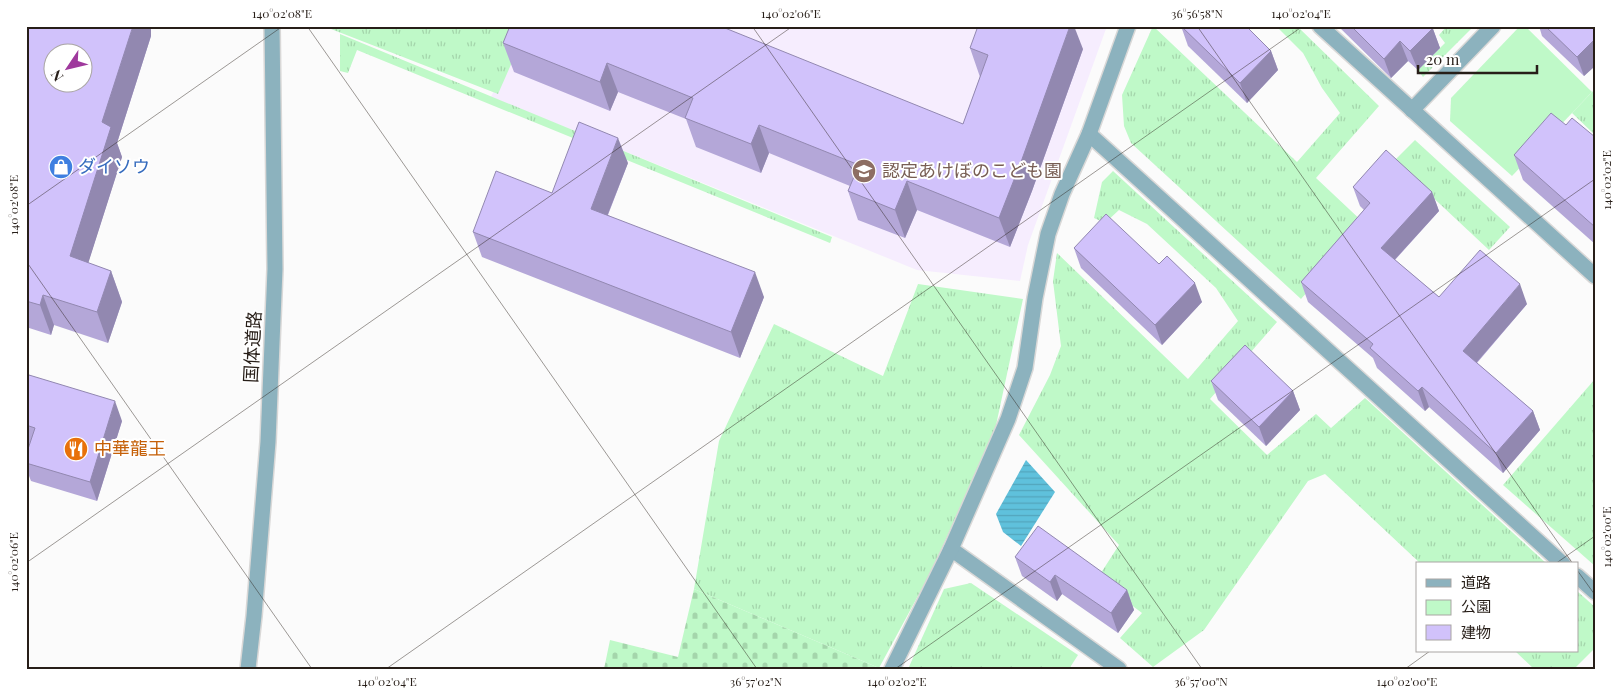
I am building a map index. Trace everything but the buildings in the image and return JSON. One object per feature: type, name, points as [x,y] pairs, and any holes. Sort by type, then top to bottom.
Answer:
[{"type":"street","name":"国体道路","points":[[248,669],[268,442],[275,269],[272,26]]},
{"type":"street","points":[[892,669],[951,549],[1008,419],[1025,368],[1035,298],[1048,234],[1062,194],[1089,134],[1128,26]]},
{"type":"street","points":[[1320,26],[1595,276]]},
{"type":"street","points":[[1412,110],[1493,26]]},
{"type":"street","points":[[1089,134],[1561,562]]},
{"type":"street","points":[[951,549],[1119,669]]},
{"type":"street","points":[[1578,577],[1595,592]]},
{"type":"shaded area","name":"認定あけぼのこども園","points":[[522,26],[1107,26],[1028,245],[1020,281],[917,270],[491,97]]},
{"type":"green space","points":[[329,26],[528,26],[498,94],[331,29]]},
{"type":"green space","points":[[1153,26],[1297,162],[1340,113],[1322,88],[1303,53],[1276,26],[1297,26],[1379,106],[1316,178],[1366,225],[1301,299],[1131,143],[1124,126],[1122,95]]},
{"type":"green space","points":[[1447,26],[1474,26],[1423,77],[1418,70],[1445,43],[1439,35]]},
{"type":"green space","points":[[1520,26],[1525,26],[1592,92],[1512,176],[1450,121],[1451,98]]},
{"type":"green space","points":[[340,34],[832,237],[830,243],[357,50],[348,73],[340,71]]},
{"type":"green space","points":[[1595,89],[1595,135],[1572,113]]},
{"type":"green space","points":[[1415,140],[1510,227],[1489,250],[1394,161]]},
{"type":"green space","points":[[1113,171],[1277,322],[1210,399],[1267,455],[1316,414],[1331,428],[1365,398],[1545,562],[1419,562],[1325,474],[1308,481],[1204,630],[1153,667],[1120,638],[1142,613],[1097,579],[1119,545],[1019,435],[1050,375],[1061,346],[1053,281],[1057,253],[1188,379],[1238,321],[1216,288],[1147,224],[1119,210],[1105,223],[1094,218],[1102,182]]},
{"type":"green space","points":[[918,284],[1023,299],[995,430],[932,570],[879,668],[694,589],[719,441],[774,324],[883,376]]},
{"type":"green space","points":[[1595,379],[1595,566],[1503,485]]},
{"type":"green space","points":[[971,583],[1078,655],[1069,669],[908,669],[944,589]]},
{"type":"green space","points":[[694,589],[879,668],[604,669],[610,640],[678,657]]},
{"type":"green space","points":[[1578,592],[1595,607],[1595,648],[1574,669],[1534,669],[1516,652],[1578,652]]},
{"type":"water","points":[[1026,460],[1055,492],[1021,546],[1003,532],[996,514]]},
{"type":"place","name":"ダイソウ","points":[[61,167]]},
{"type":"place","name":"認定あけぼのこども園","points":[[864,171]]},
{"type":"place","name":"中華龍王","points":[[76,449]]}]
